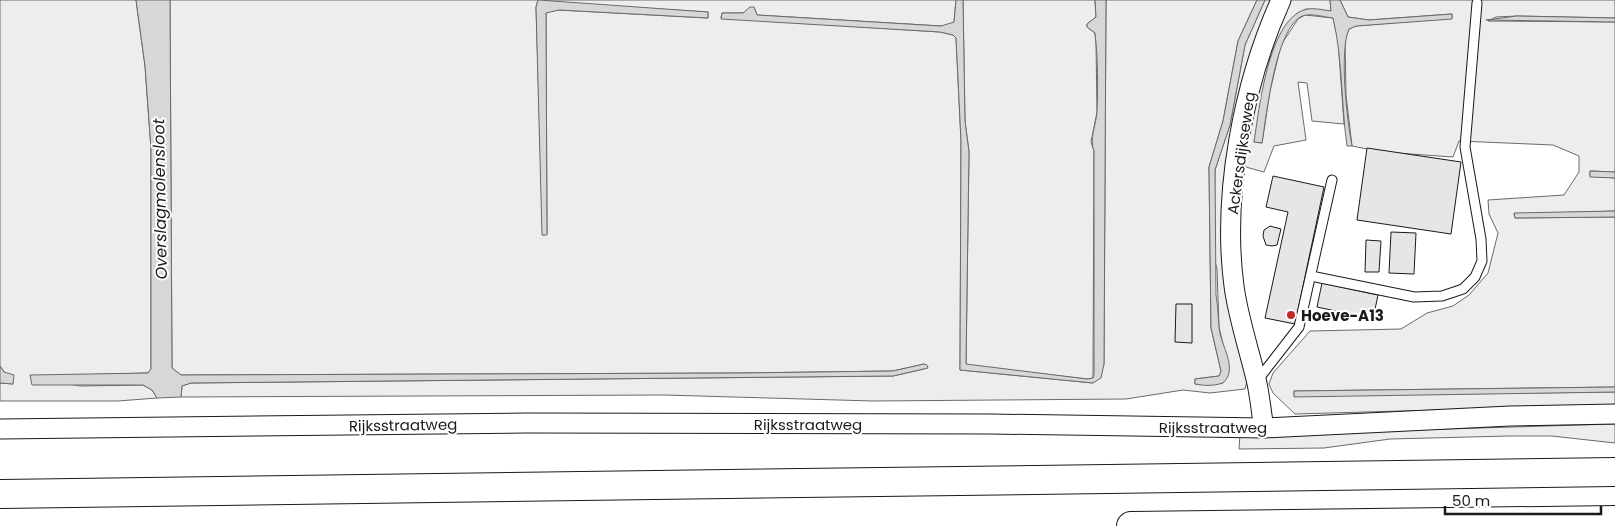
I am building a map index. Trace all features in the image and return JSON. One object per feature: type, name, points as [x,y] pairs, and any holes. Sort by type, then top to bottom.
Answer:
[{"type":"highway","points":[[0,494],[1615,472]]},
{"type":"highway","points":[[0,476],[56,494]]},
{"type":"highway","points":[[1131,526],[1615,520]]},
{"type":"street","name":"Ackersdijkseweg","points":[[1264,428],[1257,382],[1234,288],[1231,237],[1232,200],[1250,87],[1259,55],[1281,0]]},
{"type":"street","name":"Rijksstraatweg","points":[[0,429],[527,423],[981,424],[1264,428],[1510,416],[1615,414]]},
{"type":"lane","points":[[1311,276],[1414,297],[1455,293],[1470,283],[1475,277],[1483,252],[1465,147],[1477,3]]},
{"type":"lane","points":[[1257,382],[1299,327],[1332,180]]},
{"type":"shaded area","points":[[0,0],[136,0],[145,66],[151,149],[151,369],[148,373],[30,376],[80,386],[143,385],[152,390],[157,398],[118,401],[0,401],[0,383],[13,384],[0,366]]},
{"type":"shaded area","points":[[170,0],[538,0],[536,7],[543,235],[547,234],[546,13],[550,10],[559,10],[708,18],[708,12],[556,3],[544,0],[956,0],[954,22],[950,25],[941,26],[757,15],[754,7],[743,13],[722,13],[721,18],[940,32],[953,35],[956,38],[961,141],[960,370],[1093,383],[1104,364],[1106,0],[1257,0],[1238,41],[1223,121],[1209,167],[1211,328],[1221,371],[1219,376],[1195,379],[1195,384],[1199,384],[1223,383],[1223,344],[1219,327],[1217,269],[1214,258],[1215,170],[1230,125],[1245,45],[1265,0],[1275,0],[1232,164],[1247,381],[1245,389],[1210,393],[1183,390],[1126,399],[873,401],[664,395],[181,397],[182,386],[191,383],[893,376],[924,369],[924,364],[893,371],[181,375],[172,368]]},
{"type":"shaded area","points":[[963,0],[1095,0],[1096,17],[1087,24],[1087,27],[1095,33],[1096,44],[1097,112],[1091,142],[1094,151],[1093,378],[1087,379],[966,365],[969,152],[965,121]]},
{"type":"shaded area","points":[[1285,0],[1330,0],[1331,11],[1306,9],[1296,14],[1270,58],[1254,142],[1262,143],[1270,91],[1281,45],[1298,19],[1305,15],[1333,18],[1338,40],[1344,124],[1312,121],[1307,83],[1298,82],[1306,140],[1274,146],[1264,172],[1242,166],[1247,125]]},
{"type":"shaded area","points":[[1340,0],[1615,0],[1615,18],[1517,16],[1496,17],[1488,21],[1615,22],[1615,172],[1590,171],[1590,176],[1615,178],[1615,211],[1514,214],[1515,218],[1615,217],[1615,387],[1294,391],[1294,396],[1615,392],[1615,405],[1295,414],[1273,393],[1269,384],[1273,373],[1310,331],[1401,329],[1427,313],[1453,306],[1469,295],[1488,273],[1498,233],[1489,214],[1488,200],[1564,195],[1579,172],[1579,156],[1553,145],[1459,141],[1453,157],[1382,152],[1352,146],[1346,95],[1345,39],[1349,29],[1356,26],[1452,18],[1452,14],[1369,20],[1348,17]]},
{"type":"shaded area","points":[[1615,424],[1615,443],[1552,436],[1509,436],[1390,439],[1324,448],[1239,449],[1240,435]]},
{"type":"water","name":"Overslagmolensloot","points":[[136,0],[170,0],[172,368],[181,375],[893,371],[924,364],[928,368],[893,376],[191,383],[182,386],[181,397],[157,398],[152,390],[143,385],[32,385],[30,375],[148,373],[151,369],[151,149],[145,66]]},
{"type":"water","points":[[538,0],[708,12],[708,18],[559,10],[546,13],[547,235],[542,235],[536,7]]},
{"type":"water","points":[[956,0],[963,0],[965,121],[969,152],[966,364],[1087,379],[1093,378],[1094,374],[1094,151],[1092,141],[1097,112],[1098,83],[1095,33],[1087,27],[1087,24],[1096,17],[1095,0],[1106,0],[1104,364],[1101,378],[1093,383],[960,370],[961,141],[956,38],[953,35],[940,32],[721,19],[722,13],[743,13],[750,7],[754,7],[757,15],[941,26],[954,22]]},
{"type":"water","points":[[1257,0],[1265,0],[1245,45],[1230,125],[1215,170],[1216,295],[1220,334],[1229,363],[1229,370],[1223,383],[1199,385],[1195,384],[1195,379],[1219,376],[1221,371],[1211,328],[1209,167],[1223,121],[1238,41]]},
{"type":"water","points":[[1330,0],[1340,0],[1348,17],[1369,20],[1452,14],[1452,19],[1356,26],[1349,29],[1346,40],[1344,69],[1346,104],[1352,146],[1347,146],[1339,50],[1333,18],[1306,15],[1296,21],[1287,33],[1274,72],[1262,143],[1254,142],[1267,68],[1282,31],[1292,18],[1304,10],[1331,11]]},
{"type":"water","points":[[1517,16],[1615,18],[1615,22],[1486,20]]},
{"type":"water","points":[[1590,171],[1615,172],[1615,178],[1590,177]]},
{"type":"water","points":[[1615,211],[1615,217],[1515,218],[1514,213]]},
{"type":"water","points":[[0,366],[4,372],[14,375],[13,384],[0,383]]},
{"type":"water","points":[[1615,387],[1615,392],[1294,397],[1294,391]]},
{"type":"building","points":[[1367,148],[1461,162],[1451,234],[1357,220]]},
{"type":"building","points":[[1273,176],[1324,187],[1295,324],[1265,318],[1288,212],[1266,207]]},
{"type":"building","points":[[1270,226],[1281,229],[1277,245],[1266,245],[1263,236],[1264,230]]},
{"type":"building","points":[[1391,232],[1416,233],[1414,274],[1389,273]]},
{"type":"building","points":[[1366,240],[1381,241],[1379,272],[1365,272]]},
{"type":"building","points":[[1322,283],[1378,295],[1373,319],[1317,307]]},
{"type":"building","points":[[1176,304],[1192,304],[1192,343],[1175,342]]},
{"type":"place","name":"Hoeve-A13","points":[[1291,315]]}]
